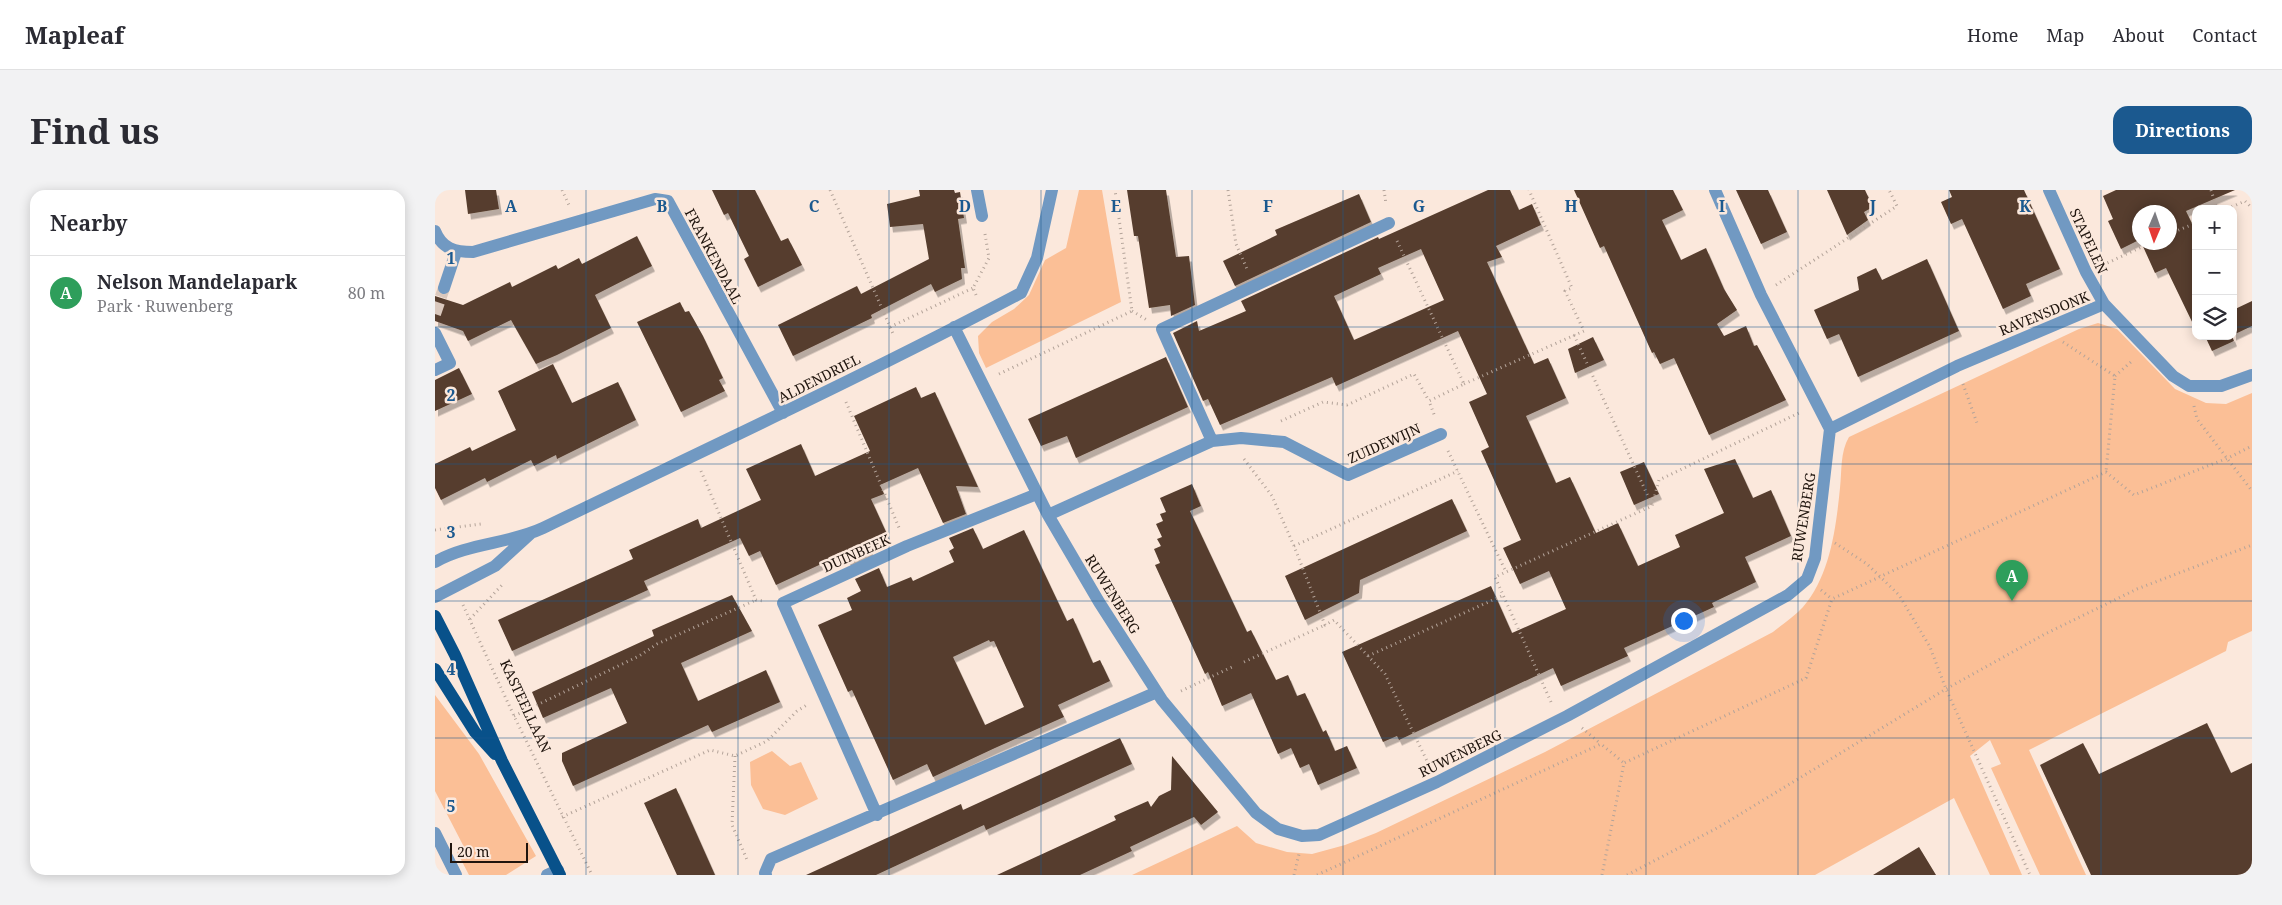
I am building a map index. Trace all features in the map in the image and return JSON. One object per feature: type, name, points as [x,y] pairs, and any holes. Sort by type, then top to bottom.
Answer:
[{"type":"main road","points":[[435,616],[455,655],[555,873]]},
{"type":"main road","points":[[435,668],[475,732],[502,761]]},
{"type":"street","points":[[977,190],[982,216]]},
{"type":"street","name":"ALDENDRIEL","points":[[435,562],[482,545],[532,533],[783,413],[1021,293],[1037,258],[1051,190]]},
{"type":"street","points":[[1715,190],[1761,295],[1830,429]]},
{"type":"street","name":"STAPELEN","points":[[2049,190],[2086,272],[2104,304]]},
{"type":"street","name":"FRANKENDAAL","points":[[456,252],[473,252],[655,199],[668,201],[783,413]]},
{"type":"street","points":[[1212,441],[1162,329],[1389,223]]},
{"type":"street","points":[[435,231],[440,242],[456,252],[444,288]]},
{"type":"street","name":"RAVENSDONK","points":[[1830,429],[1957,366],[2104,304],[2173,376],[2189,386]]},
{"type":"street","name":"RUWENBERG","points":[[954,327],[1048,515],[1099,602],[1160,696],[1256,814],[1278,829],[1303,836],[1319,835],[1437,782],[1559,720],[1788,595],[1807,580],[1815,558],[1830,429]]},
{"type":"street","points":[[435,333],[450,363],[435,370]]},
{"type":"street","points":[[2189,386],[2221,386],[2252,375]]},
{"type":"street","name":"ZUIDEWIJN","points":[[1048,515],[1212,441],[1229,438],[1284,442],[1348,475],[1441,434]]},
{"type":"street","name":"DUINBEEK","points":[[783,603],[907,546],[1037,494]]},
{"type":"street","name":"ALDENDRIEL","points":[[435,597],[495,566],[532,533]]},
{"type":"street","points":[[783,603],[877,814]]},
{"type":"street","points":[[765,874],[771,859],[1160,696]]},
{"type":"street","points":[[435,833],[456,875]]},
{"type":"path","points":[[831,190],[901,353]]},
{"type":"path","points":[[981,382],[1132,311],[1115,190]]},
{"type":"path","points":[[1228,190],[1236,244],[1255,285]]},
{"type":"path","points":[[1384,190],[1389,223],[1464,384]]},
{"type":"path","points":[[1429,401],[1584,331],[1565,291],[1572,288],[1529,190]]},
{"type":"path","points":[[1761,295],[1897,206],[1889,190]]},
{"type":"path","points":[[2211,190],[2216,205]]},
{"type":"path","points":[[2236,205],[2245,201],[2252,208]]},
{"type":"path","points":[[890,327],[973,288],[989,258],[982,216]]},
{"type":"path","points":[[2177,231],[2192,225]]},
{"type":"path","points":[[2086,272],[2135,250]]},
{"type":"path","points":[[973,288],[985,311]]},
{"type":"path","points":[[2044,329],[2115,376],[2106,472]]},
{"type":"path","points":[[1574,335],[1652,506]]},
{"type":"path","points":[[1957,366],[1977,423]]},
{"type":"path","name":"ZUIDEWIJN","points":[[1277,422],[1323,402],[1347,405],[1413,374],[1429,401],[1441,434]]},
{"type":"path","points":[[838,384],[907,546]]},
{"type":"path","points":[[2189,386],[2197,419],[2252,491]]},
{"type":"path","points":[[1652,506],[1659,480],[1817,404]]},
{"type":"path","points":[[1441,434],[1506,572]]},
{"type":"path","points":[[1229,438],[1272,496],[1295,546],[1325,625]]},
{"type":"path","points":[[2106,472],[2134,496],[2228,458],[2252,446]]},
{"type":"path","points":[[694,455],[756,600]]},
{"type":"path","points":[[1295,546],[1458,471]]},
{"type":"path","points":[[1624,762],[1806,678],[1832,599],[2106,472]]},
{"type":"path","points":[[1559,720],[1495,577],[1652,506]]},
{"type":"path","points":[[1818,536],[1867,564],[1899,595],[1930,648],[1946,689],[1996,796],[2030,875]]},
{"type":"path","points":[[1627,875],[1719,827],[1946,689],[2045,634],[2137,589],[2252,545]]},
{"type":"path","name":"KASTEELLAAN","points":[[455,588],[514,716],[592,875]]},
{"type":"path","points":[[1368,656],[1504,595]]},
{"type":"path","points":[[514,716],[639,656],[657,644],[756,600],[783,603]]},
{"type":"path","points":[[1244,662],[1334,620],[1385,674],[1437,782]]},
{"type":"path","points":[[1160,696],[1232,667]]},
{"type":"path","points":[[562,816],[710,750],[735,756],[767,741],[797,711],[825,696]]},
{"type":"path","points":[[1317,875],[1601,744],[1624,762]]},
{"type":"path","points":[[735,756],[732,825],[752,870],[765,874]]},
{"type":"path","points":[[1602,875],[1624,762]]},
{"type":"shaded area","points":[[1079,190],[1102,190],[1121,302],[986,368],[979,353],[978,336],[992,322],[1014,309],[1029,295],[1045,260],[1066,248]]},
{"type":"shaded area","points":[[2098,323],[2117,329],[2175,389],[2206,403],[2226,404],[2252,393],[2252,631],[2228,642],[2226,651],[2029,750],[2086,875],[2040,875],[1991,768],[2001,764],[1990,740],[1970,756],[2022,875],[1990,875],[1954,798],[1815,875],[1132,875],[1237,826],[1256,843],[1287,852],[1312,854],[1345,845],[1376,833],[1545,752],[1773,632],[1803,607],[1820,581],[1826,566],[1834,535],[1843,455],[1849,437],[2079,329]]},
{"type":"shaded area","points":[[435,695],[479,754],[536,856],[506,875],[469,875],[457,852],[464,847],[435,791]]},
{"type":"shaded area","points":[[772,751],[790,766],[801,762],[818,799],[785,815],[763,809],[751,785],[750,762]]},
{"type":"building","points":[[465,190],[496,190],[499,209],[468,214]]},
{"type":"building","points":[[712,190],[755,190],[781,241],[788,238],[802,265],[758,287],[744,259],[749,256],[728,213],[724,215]]},
{"type":"building","points":[[919,190],[954,190],[955,193],[960,192],[964,218],[958,219],[965,268],[961,268],[962,279],[935,292],[931,284],[871,315],[872,318],[793,356],[778,325],[857,286],[861,294],[929,259],[923,224],[890,227],[887,204],[920,196]]},
{"type":"building","points":[[1127,190],[1166,190],[1176,257],[1189,256],[1195,305],[1171,316],[1170,305],[1149,308],[1138,236],[1134,236]]},
{"type":"building","points":[[1488,190],[1510,190],[1519,210],[1532,204],[1541,225],[1496,246],[1502,257],[1487,262],[1534,364],[1548,358],[1566,398],[1526,416],[1556,483],[1570,477],[1596,533],[1618,523],[1638,566],[1680,547],[1675,535],[1724,513],[1704,469],[1735,459],[1753,498],[1771,490],[1791,536],[1745,557],[1756,582],[1712,603],[1714,607],[1624,648],[1628,656],[1561,686],[1553,668],[1399,740],[1397,736],[1383,742],[1342,652],[1491,586],[1512,633],[1566,609],[1549,571],[1520,584],[1503,548],[1521,540],[1481,451],[1489,447],[1469,402],[1487,394],[1458,331],[1336,386],[1332,377],[1220,425],[1208,399],[1203,401],[1173,333],[1197,321],[1199,331],[1246,311],[1241,301],[1378,237],[1379,239]],"holes":[[[1421,249],[1444,300],[1354,340],[1334,296],[1381,274],[1378,268]]]},
{"type":"building","points":[[1574,190],[1673,190],[1683,210],[1662,220],[1681,260],[1706,248],[1724,289],[1737,310],[1717,324],[1724,336],[1746,326],[1754,346],[1757,345],[1786,400],[1709,435],[1674,358],[1660,364],[1654,352],[1652,353],[1604,246],[1600,248]]},
{"type":"building","points":[[1736,190],[1768,190],[1787,232],[1761,244]]},
{"type":"building","points":[[1827,190],[1865,190],[1873,207],[1864,212],[1868,220],[1847,235]]},
{"type":"building","points":[[1949,190],[2024,190],[2060,269],[2026,284],[2031,296],[2003,309],[1962,219],[1951,224],[1941,202],[1952,197]]},
{"type":"building","points":[[2116,190],[2235,190],[2200,205],[2192,205],[2192,208],[2186,211],[2192,224],[2192,322],[2166,268],[2155,273],[2145,250],[2177,250],[2177,205],[2132,205],[2132,244],[2121,249],[2108,221],[2113,219],[2103,196]]},
{"type":"building","points":[[1359,194],[1371,222],[1235,286],[1223,261],[1277,235],[1275,230]]},
{"type":"building","points":[[637,236],[652,266],[595,295],[611,328],[536,364],[511,320],[468,341],[463,331],[435,321],[435,296],[463,305],[510,282],[512,287],[556,265],[558,269],[579,258],[582,264]]},
{"type":"building","points":[[1927,259],[1959,331],[1858,377],[1839,334],[1827,339],[1814,310],[1859,290],[1857,277],[1876,268],[1882,280]]},
{"type":"building","points":[[2252,301],[2252,326],[2237,333],[2237,308]]},
{"type":"building","points":[[680,302],[685,312],[689,311],[703,336],[723,378],[719,380],[725,391],[681,412],[637,322]]},
{"type":"building","points":[[1593,337],[1604,360],[1575,373],[1568,349]]},
{"type":"building","points":[[2207,340],[2234,340],[2234,341],[2212,351]]},
{"type":"building","points":[[1166,357],[1188,407],[1076,458],[1067,436],[1041,446],[1028,419]]},
{"type":"building","points":[[553,364],[572,403],[618,382],[636,420],[557,459],[556,455],[534,466],[531,460],[487,482],[485,478],[441,500],[435,488],[435,464],[470,447],[472,451],[516,430],[498,391]]},
{"type":"building","points":[[459,368],[472,394],[435,411],[435,380]]},
{"type":"building","points":[[916,387],[921,398],[935,392],[978,487],[956,486],[966,514],[943,523],[918,468],[880,485],[884,494],[871,499],[887,534],[867,543],[872,553],[849,564],[845,553],[776,585],[760,551],[749,556],[740,538],[644,581],[648,590],[512,651],[498,620],[633,559],[629,550],[698,519],[701,528],[761,500],[746,469],[792,448],[801,444],[815,476],[870,451],[854,416]]},
{"type":"building","points":[[1644,462],[1659,494],[1634,505],[1620,472]]},
{"type":"building","points":[[1192,484],[1201,506],[1190,511],[1247,632],[1251,630],[1276,680],[1288,675],[1297,696],[1305,693],[1323,732],[1326,730],[1335,751],[1347,746],[1357,768],[1318,785],[1309,764],[1300,768],[1291,748],[1278,754],[1251,693],[1222,706],[1208,672],[1205,674],[1155,565],[1160,563],[1154,549],[1161,546],[1157,539],[1162,537],[1156,524],[1163,521],[1160,514],[1166,512],[1160,498]]},
{"type":"building","points":[[1452,499],[1467,531],[1360,580],[1359,593],[1305,620],[1285,576]]},
{"type":"building","points":[[973,528],[983,549],[1024,530],[1067,621],[1073,618],[1093,663],[1100,660],[1110,681],[1058,705],[1064,717],[933,777],[927,764],[893,780],[852,690],[848,692],[818,625],[852,610],[847,598],[861,591],[855,579],[879,568],[887,587],[911,577],[913,581],[954,562],[949,551],[954,548],[949,538]],"holes":[[[989,640],[990,642],[994,641],[1024,707],[985,725],[953,657]]]},
{"type":"building","points":[[732,595],[752,631],[681,663],[698,701],[766,670],[780,702],[712,732],[708,725],[573,786],[562,761],[562,753],[627,723],[611,688],[543,718],[532,692],[654,636],[652,630]]},
{"type":"building","points":[[2207,723],[2231,773],[2252,763],[2252,875],[2091,875],[2040,765],[2083,743],[2099,774]]},
{"type":"building","points":[[1120,738],[1132,764],[986,830],[984,825],[876,875],[806,875],[961,804],[963,810]]},
{"type":"building","points":[[1172,756],[1218,812],[1201,825],[1194,817],[1130,847],[1132,851],[1080,875],[997,875],[1116,820],[1114,816],[1148,801],[1151,807],[1159,796],[1171,790]]},
{"type":"building","points":[[676,788],[715,875],[677,875],[644,803]]},
{"type":"building","points":[[1919,847],[1936,875],[1873,875]]},
{"type":"tunnel","points":[[435,314],[444,288]]},
{"type":"place","name":"Nelson Mandelapark","points":[[2012,601]]}]
